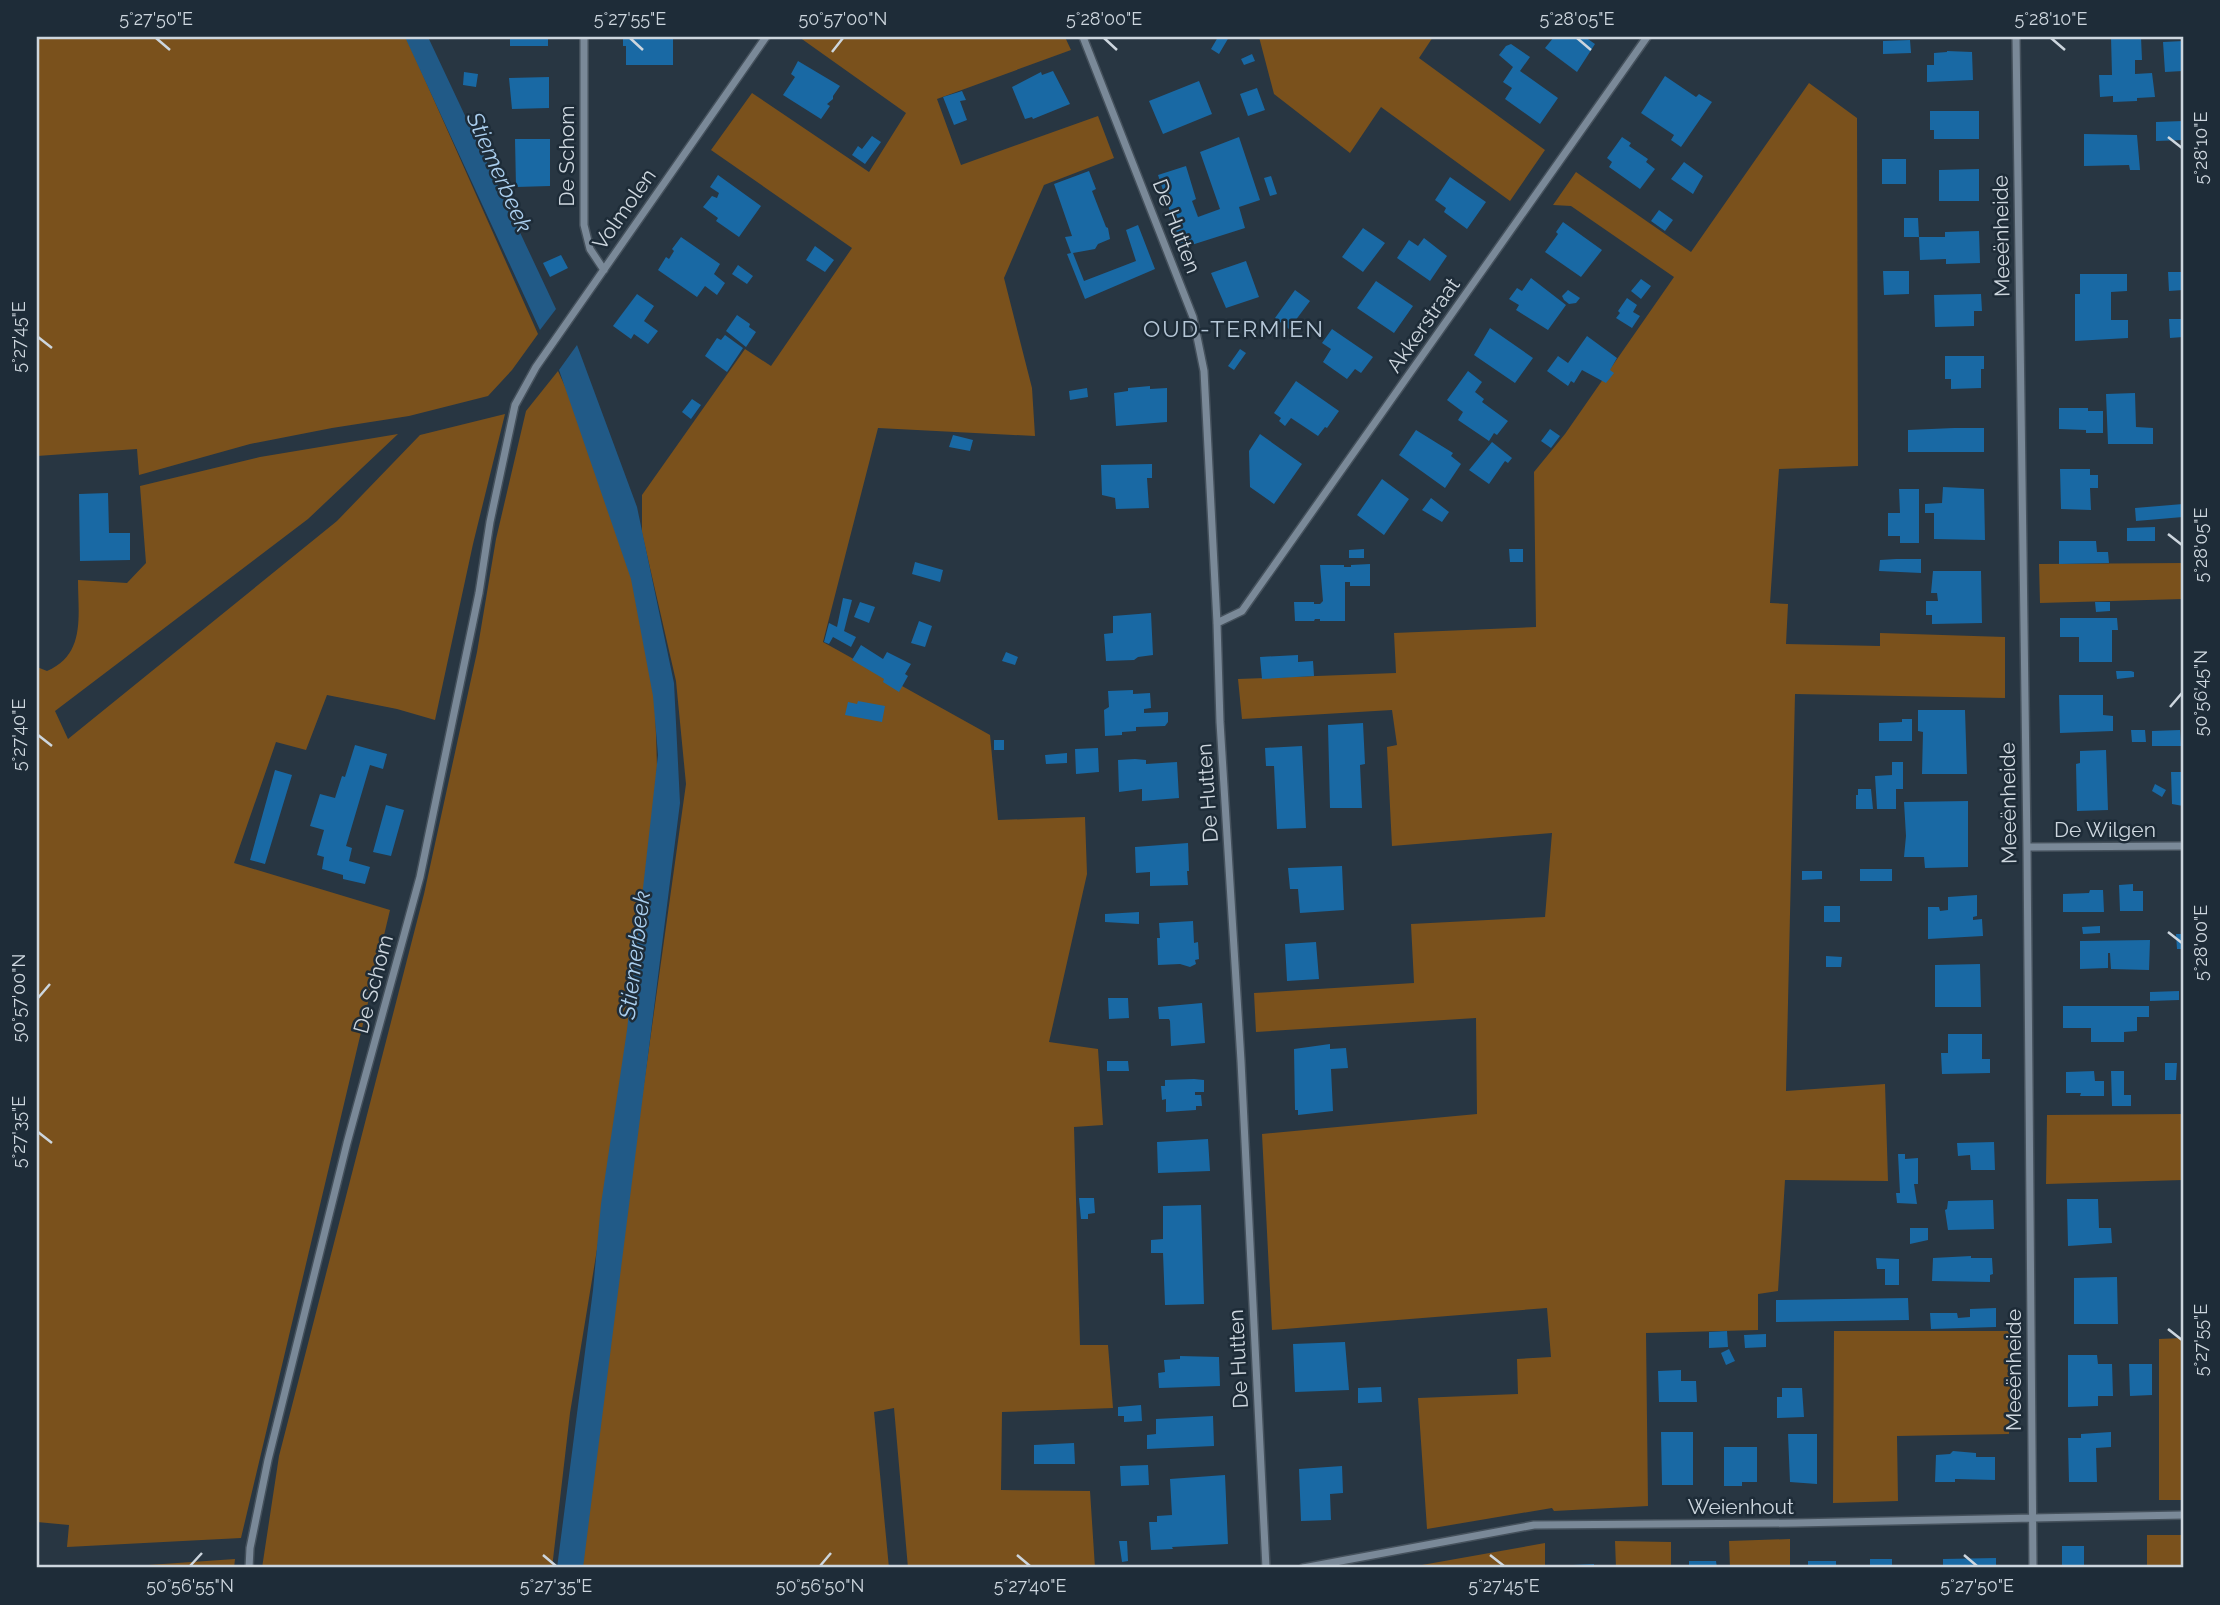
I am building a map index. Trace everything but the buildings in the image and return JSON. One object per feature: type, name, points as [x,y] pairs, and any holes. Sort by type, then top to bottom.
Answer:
[{"type":"street","name":"De Schom","points":[[584,37],[584,225],[590,249],[604,270]]},
{"type":"street","name":"Volmolen","points":[[515,405],[536,367],[766,37]]},
{"type":"street","name":"De Hutten","points":[[1083,37],[1193,317],[1204,371],[1220,722],[1241,1061],[1266,1568]]},
{"type":"street","name":"Akkerstraat","points":[[1217,623],[1242,611],[1647,37]]},
{"type":"street","name":"Meeënheide","points":[[2016,37],[2033,1568]]},
{"type":"street","name":"De Schom","points":[[249,1568],[250,1548],[268,1460],[347,1143],[420,877],[515,405]]},
{"type":"street","name":"De Wilgen","points":[[2027,847],[2183,846]]},
{"type":"street","name":"Weienhout","points":[[1303,1568],[1534,1525],[2183,1515]]},
{"type":"shaded area","points":[[37,37],[406,37],[538,334],[512,370],[488,396],[409,416],[250,444],[139,475],[137,449],[37,456]]},
{"type":"shaded area","points":[[799,37],[1065,37],[1071,50],[937,99],[961,165],[1098,116],[1114,158],[1044,185],[1004,278],[1032,388],[1035,436],[878,428],[823,642],[990,735],[998,820],[1085,817],[1087,874],[1049,1042],[1098,1049],[1103,1125],[1074,1127],[1080,1345],[1108,1345],[1113,1408],[1002,1412],[1001,1490],[1090,1491],[1095,1568],[908,1568],[894,1408],[874,1412],[889,1568],[576,1568],[686,784],[676,681],[642,533],[642,495],[745,349],[771,366],[852,248],[711,150],[752,93],[869,172],[906,113]]},
{"type":"shaded area","points":[[1259,37],[1433,37],[1419,58],[1545,150],[1510,201],[1381,107],[1350,153],[1274,94]]},
{"type":"shaded area","points":[[1809,83],[1857,118],[1858,466],[1779,469],[1770,603],[1788,604],[1786,644],[1880,646],[1880,633],[2005,637],[2005,698],[1795,694],[1786,1091],[1885,1084],[1888,1181],[1785,1180],[1778,1291],[1758,1294],[1758,1330],[1646,1333],[1648,1506],[1554,1511],[1552,1508],[1427,1529],[1418,1398],[1518,1394],[1517,1359],[1551,1357],[1547,1308],[1272,1330],[1262,1134],[1477,1114],[1476,1018],[1256,1032],[1254,993],[1414,983],[1411,924],[1545,917],[1552,833],[1392,846],[1387,747],[1397,745],[1392,710],[1242,719],[1238,679],[1396,673],[1394,633],[1536,627],[1534,472],[1565,434],[1674,277],[1571,206],[1553,205],[1576,172],[1691,252]]},
{"type":"shaded area","points":[[558,371],[608,479],[654,672],[657,766],[654,834],[624,1086],[570,1413],[552,1568],[262,1568],[279,1456],[424,894],[477,652],[496,539],[526,411]]},
{"type":"shaded area","points":[[505,414],[473,544],[435,720],[397,709],[327,695],[306,750],[276,742],[234,863],[390,910],[241,1538],[67,1547],[69,1525],[37,1522],[37,667],[47,671],[60,664],[74,644],[78,620],[78,580],[127,583],[146,563],[140,486],[260,457],[398,434],[308,519],[55,711],[68,739],[337,521],[420,435]]},
{"type":"shaded area","points":[[2183,563],[2183,599],[2040,603],[2039,564]]},
{"type":"shaded area","points":[[2183,1114],[2183,1180],[2046,1184],[2047,1115]]},
{"type":"shaded area","points":[[1834,1331],[2012,1331],[2009,1434],[1897,1436],[1898,1501],[1833,1503]]},
{"type":"shaded area","points":[[2183,1338],[2183,1500],[2159,1500],[2159,1339]]},
{"type":"shaded area","points":[[2147,1535],[2183,1535],[2183,1568],[2147,1568]]},
{"type":"shaded area","points":[[1790,1539],[1790,1568],[1730,1568],[1729,1541]]},
{"type":"shaded area","points":[[1615,1541],[1671,1542],[1671,1568],[1616,1568]]},
{"type":"shaded area","points":[[1545,1543],[1545,1568],[1405,1568]]},
{"type":"shaded area","points":[[235,1559],[234,1568],[105,1568]]},
{"type":"water","points":[[405,37],[428,37],[556,309],[540,330]]},
{"type":"water","points":[[577,345],[637,507],[674,683],[680,803],[583,1568],[557,1568],[593,1290],[601,1204],[627,1030],[658,755],[653,696],[631,579],[559,370]]},
{"type":"district","name":"OUD-TERMIEN","points":[[1234,328]]},
{"type":"water label","name":"Stiemerbeek","points":[[500,172]]},
{"type":"water label","name":"Stiemerbeek","points":[[634,955]]}]
